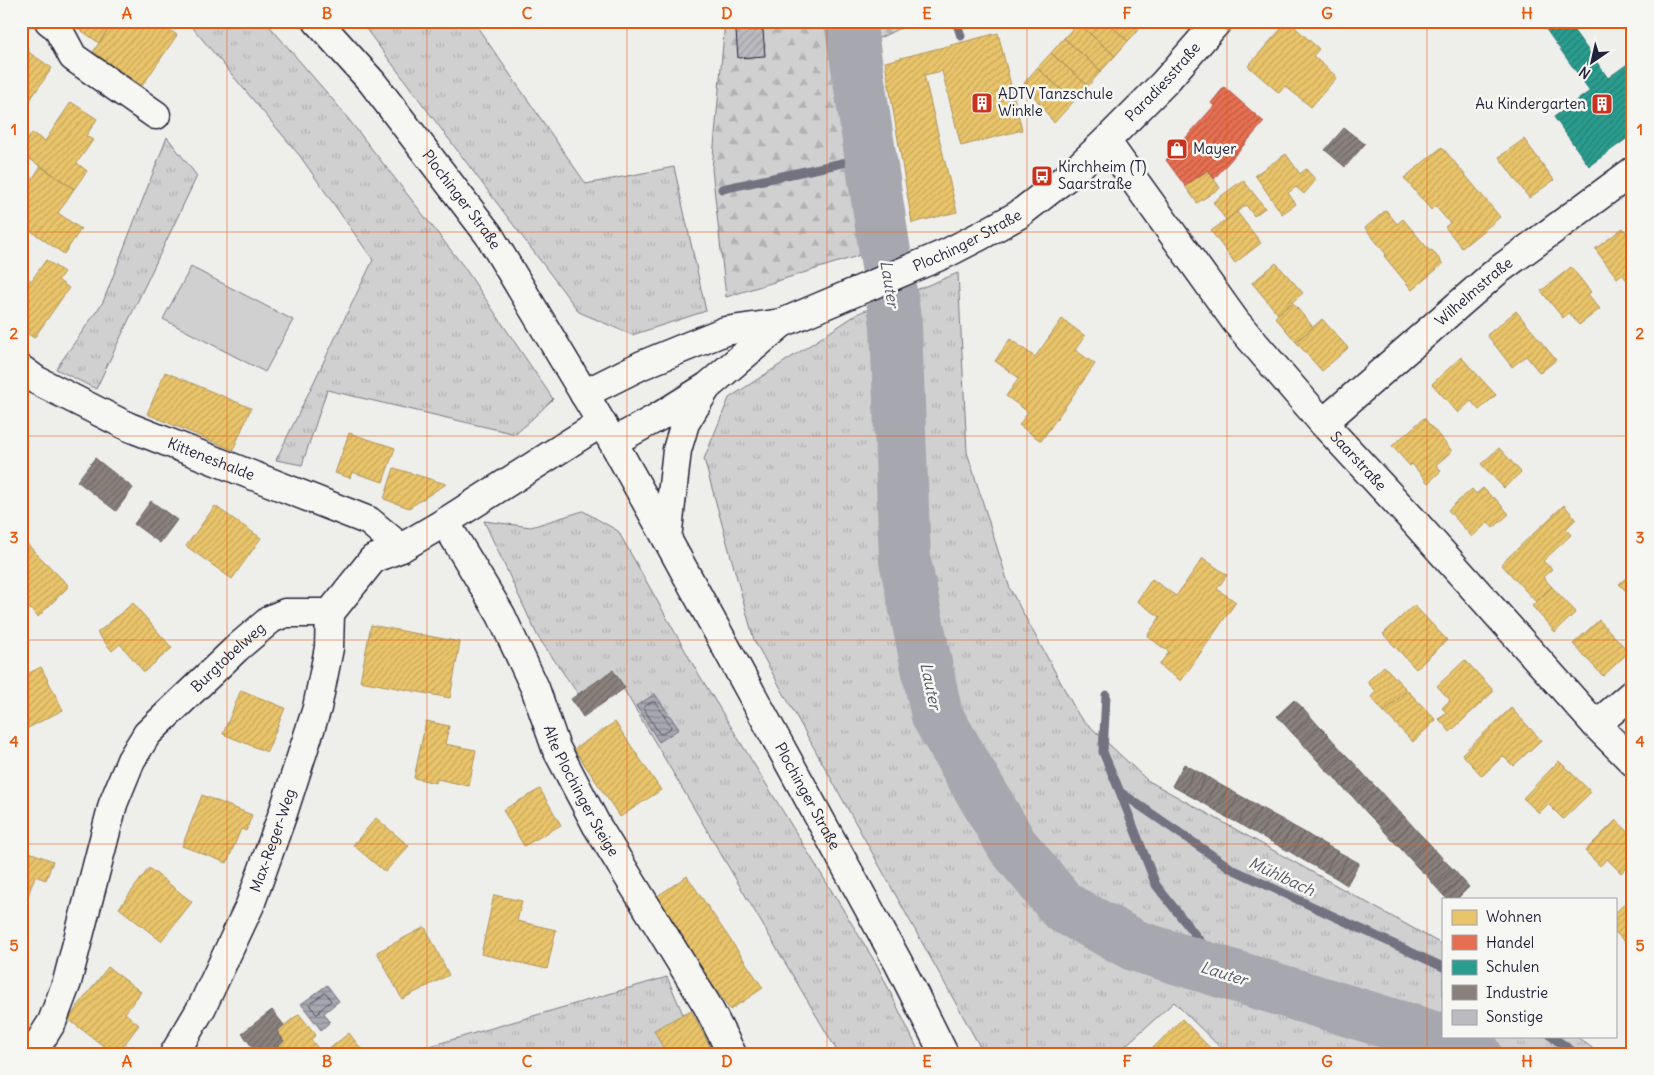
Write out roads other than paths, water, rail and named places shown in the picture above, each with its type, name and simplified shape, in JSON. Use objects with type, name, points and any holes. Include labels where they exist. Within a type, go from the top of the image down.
[{"type":"street","points":[[49,21],[57,27],[74,57],[156,115]]},
{"type":"street","name":"Plochinger Straße","points":[[317,21],[372,82],[489,235],[607,433],[667,539],[899,964],[944,1054]]},
{"type":"street","name":"Paradiesstraße","points":[[1106,141],[1164,83],[1218,21]]},
{"type":"street","name":"Plochinger Straße","points":[[584,394],[642,365],[725,331],[782,323],[947,253],[1018,214],[1072,173],[1106,141]]},
{"type":"street","name":"Saarstraße","points":[[1106,141],[1236,322],[1374,480],[1412,518],[1596,725],[1633,762]]},
{"type":"street","name":"Wilhelmstraße","points":[[1323,423],[1496,272],[1633,171]]},
{"type":"street","name":"Plochinger Straße","points":[[607,433],[660,416],[708,386],[782,323]]},
{"type":"street","name":"Kitteneshalde","points":[[21,370],[36,380],[129,427],[369,521],[401,548]]},
{"type":"street","name":"Plochinger Straße","points":[[667,539],[677,450],[686,423],[708,386]]},
{"type":"street","points":[[330,613],[373,559],[401,548],[607,433]]},
{"type":"street","name":"Alte Plochinger Steige","points":[[445,522],[501,615],[536,688],[556,748],[597,826],[707,1005],[732,1054]]},
{"type":"street","name":"Burgtobelweg","points":[[32,1054],[52,1022],[67,982],[113,804],[131,760],[147,734],[237,648],[271,619],[285,613],[330,613]]},
{"type":"street","name":"Max-Reger-Weg","points":[[174,1054],[202,1007],[250,905],[283,814],[317,708],[329,648],[330,613]]},
{"type":"street","points":[[1596,725],[1633,692]]},
{"type":"water","points":[[655,694],[679,729],[659,742],[636,706]]},
{"type":"water","points":[[327,985],[339,1001],[324,1013],[330,1022],[321,1030],[301,1004]]},
{"type":"waterway","name":"Lauter","points":[[850,21],[896,325],[905,561],[937,716],[1012,845],[1063,907],[1136,946],[1470,1048],[1476,1054]]},
{"type":"waterway","name":"Mühlbach","points":[[956,21],[961,36]]},
{"type":"waterway","points":[[722,189],[870,157]]},
{"type":"waterway","name":"Mühlbach","points":[[1106,695],[1103,752],[1120,792],[1232,869],[1442,967]]},
{"type":"waterway","name":"Mühlbach","points":[[1120,792],[1156,885],[1225,973]]},
{"type":"waterway","name":"Mühlbach","points":[[1554,1038],[1576,1054]]},
{"type":"place","name":"ADTV Tanzschule Winkle","points":[[982,103]]},
{"type":"place","name":"Au Kindergarten","points":[[1602,104]]},
{"type":"place","name":"Mayer","points":[[1177,149]]},
{"type":"place","name":"Kirchheim (T) Saarstraße","points":[[1042,176]]}]
